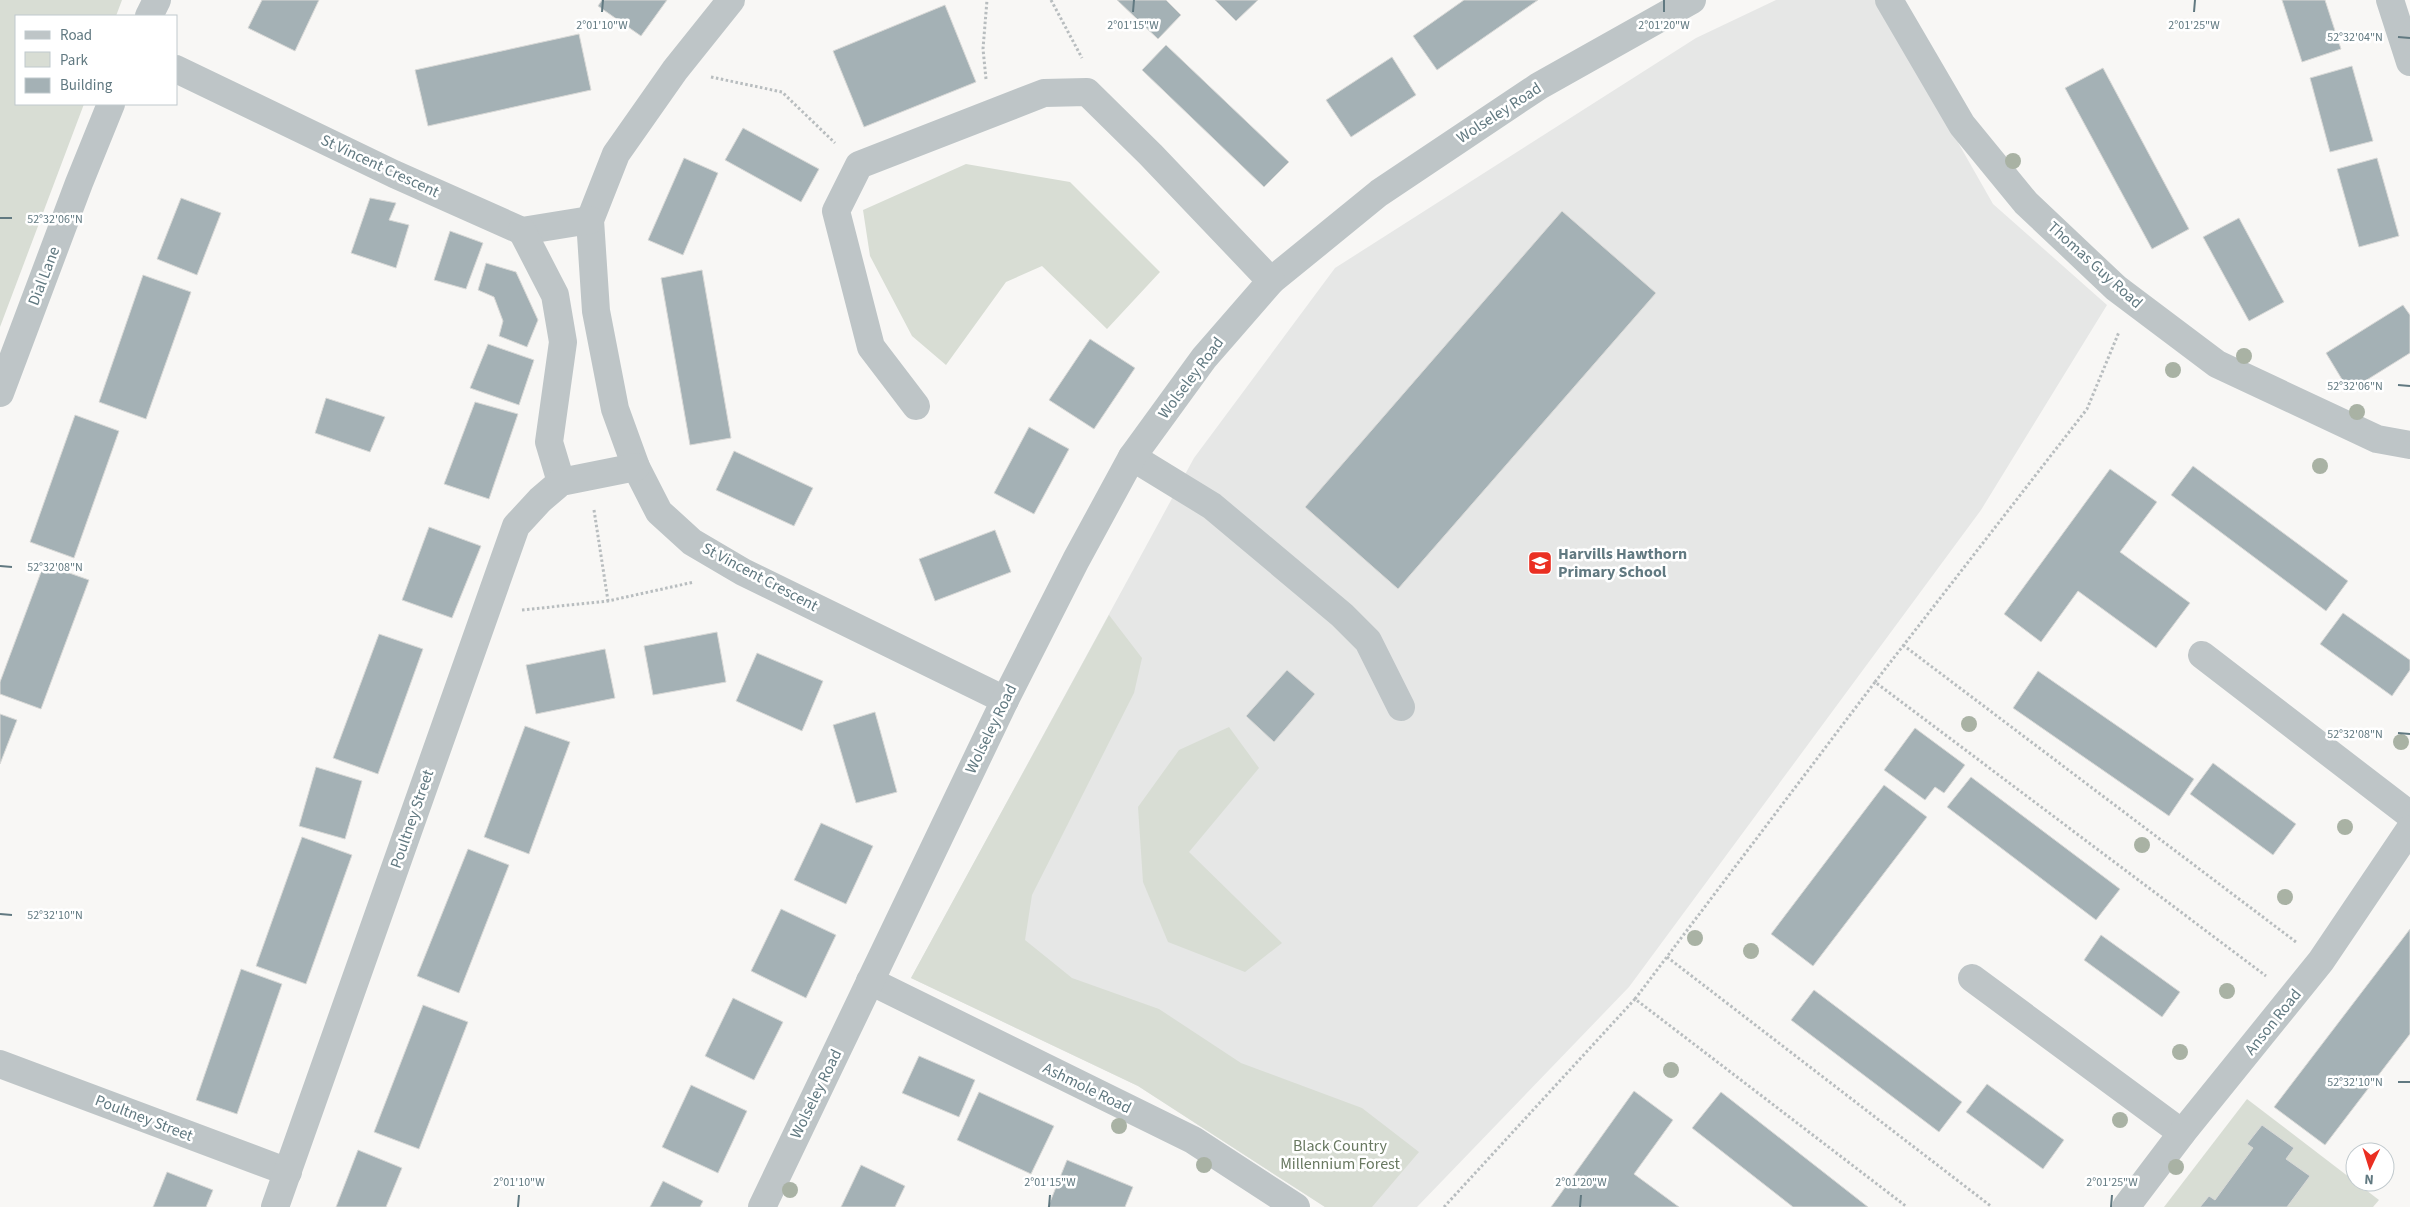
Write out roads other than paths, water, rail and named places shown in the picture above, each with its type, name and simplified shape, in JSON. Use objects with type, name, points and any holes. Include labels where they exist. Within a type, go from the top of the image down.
[{"type":"street","points":[[150,15],[157,0]]},
{"type":"street","name":"St Vincent Crescent","points":[[731,0],[675,70],[616,154],[590,220],[596,311],[615,409],[636,467],[659,512],[692,542],[743,572],[1005,700]]},
{"type":"street","name":"Thomas Guy Road","points":[[1889,0],[1962,125],[2026,203],[2116,288],[2217,364],[2377,439],[2410,445]]},
{"type":"street","points":[[2390,0],[2410,62]]},
{"type":"street","name":"Wolseley Road","points":[[762,1207],[1005,700],[1076,560],[1132,457],[1204,358],[1270,281],[1379,193],[1539,86],[1681,3]]},
{"type":"street","name":"St Vincent Crescent","points":[[178,70],[394,174],[522,231]]},
{"type":"street","points":[[916,406],[871,347],[836,212],[859,166],[1044,93],[1087,92],[1151,154],[1270,281]]},
{"type":"street","name":"Dial Lane","points":[[0,393],[78,183],[111,105]]},
{"type":"street","points":[[561,482],[549,442],[563,342],[554,295],[522,231],[590,220]]},
{"type":"street","points":[[1132,457],[1212,506],[1342,615],[1368,641],[1401,707]]},
{"type":"street","name":"Poultney Street","points":[[275,1207],[516,526],[540,500],[561,482],[636,467]]},
{"type":"street","points":[[2202,655],[2410,815]]},
{"type":"street","name":"Anson Road","points":[[2126,1207],[2321,961],[2410,829]]},
{"type":"street","points":[[1972,978],[2182,1134]]},
{"type":"street","name":"Ashmole Road","points":[[870,981],[1193,1140],[1296,1207]]},
{"type":"street","name":"Poultney Street","points":[[0,1064],[288,1172]]},
{"type":"place","name":"Harvills Hawthorn Primary School","points":[[1540,563]]},
{"type":"park label","name":"Black Country Millennium Forest","points":[[1340,1155]]}]
